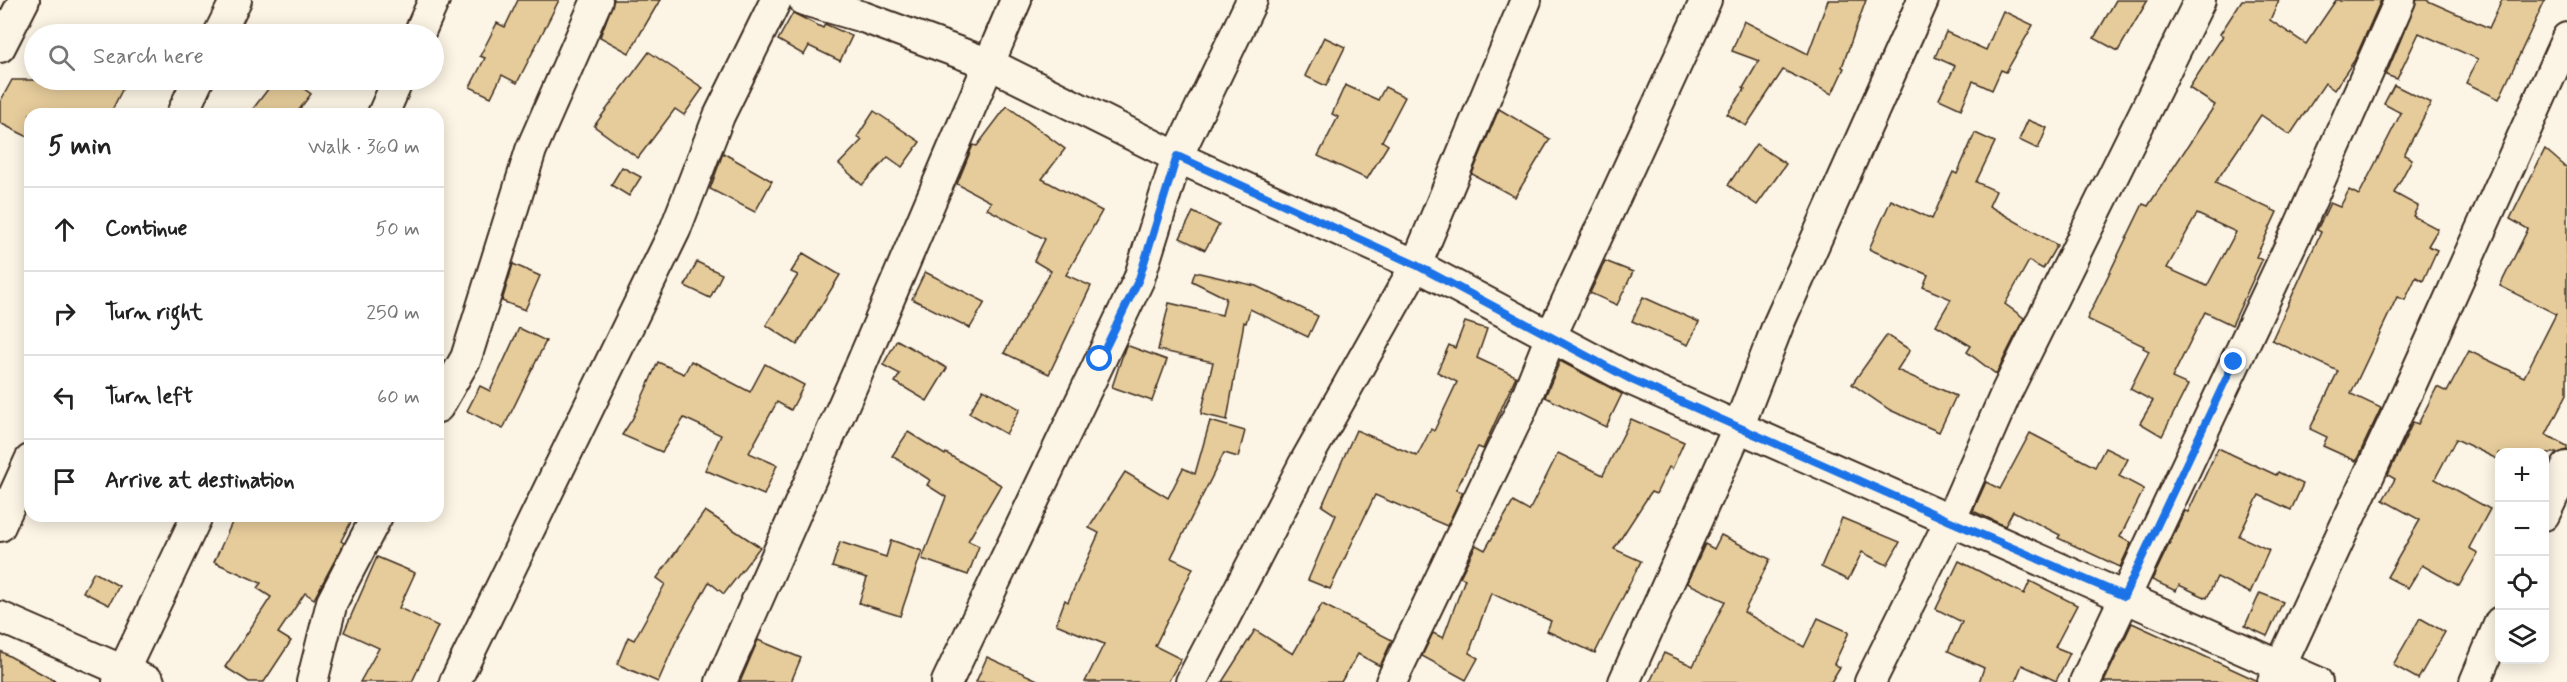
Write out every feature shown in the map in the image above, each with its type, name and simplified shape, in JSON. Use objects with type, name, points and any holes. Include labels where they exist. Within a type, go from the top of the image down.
[{"type":"street","points":[[0,47],[24,0]]},
{"type":"street","points":[[224,24],[236,0]]},
{"type":"street","points":[[423,24],[434,0]]},
{"type":"street","points":[[444,396],[466,358],[531,150],[597,0]]},
{"type":"street","points":[[455,682],[675,230],[718,116],[776,0]]},
{"type":"street","points":[[804,0],[863,17],[990,64],[1177,156],[1416,265],[1632,380],[2124,596],[2276,674],[2318,682]]},
{"type":"street","points":[[721,682],[1017,0]]},
{"type":"street","points":[[947,682],[1139,279],[1177,156],[1252,0]]},
{"type":"street","points":[[1191,682],[1304,464],[1416,265],[1526,0]]},
{"type":"street","points":[[1391,682],[1522,408],[1551,336],[1706,0]]},
{"type":"street","points":[[1624,682],[1738,428],[1778,325],[1923,0]]},
{"type":"street","points":[[1870,682],[1950,521],[2007,391],[2200,0]]},
{"type":"street","points":[[2085,682],[2300,225],[2400,0]]},
{"type":"street","points":[[2276,674],[2413,380],[2567,38]]},
{"type":"street","points":[[185,108],[193,90]]},
{"type":"street","points":[[386,108],[394,90]]},
{"type":"street","points":[[2549,505],[2567,467]]},
{"type":"street","points":[[0,526],[24,473]]},
{"type":"street","points":[[0,617],[130,678],[195,522]]},
{"type":"street","points":[[312,682],[332,602],[374,522]]},
{"type":"street","points":[[2475,682],[2495,632]]},
{"type":"building","points":[[518,0],[559,0],[517,83],[502,75],[491,97],[470,87],[485,58],[480,56],[497,23],[505,27]]},
{"type":"building","points":[[614,0],[660,0],[629,53],[600,37]]},
{"type":"building","points":[[1828,0],[1866,0],[1842,67],[1844,68],[1832,94],[1783,70],[1746,126],[1727,114],[1745,89],[1743,88],[1759,61],[1732,51],[1744,21],[1808,54]]},
{"type":"building","points":[[2116,0],[2148,0],[2118,51],[2094,38]]},
{"type":"building","points":[[2242,0],[2279,0],[2270,20],[2306,44],[2336,0],[2381,0],[2354,61],[2334,90],[2325,83],[2290,135],[2261,115],[2215,183],[2277,212],[2256,257],[2262,260],[2232,325],[2205,312],[2172,378],[2188,385],[2162,436],[2140,423],[2153,401],[2130,389],[2149,351],[2143,348],[2144,346],[2087,319],[2143,204],[2148,206],[2215,105],[2189,88],[2223,36],[2220,34]],"holes":[[[2197,214],[2236,232],[2207,286],[2167,268]]]},
{"type":"building","points":[[2417,0],[2426,0],[2489,28],[2502,0],[2545,0],[2499,99],[2466,83],[2478,59],[2419,33],[2397,79],[2386,75]]},
{"type":"building","points":[[2003,11],[2033,25],[2006,72],[2001,70],[1992,90],[1973,81],[1961,109],[1939,99],[1955,66],[1935,57],[1946,32],[1986,50]]},
{"type":"building","points":[[793,13],[823,28],[825,24],[852,36],[840,61],[809,46],[804,55],[778,40]]},
{"type":"building","points":[[1324,37],[1345,47],[1326,86],[1305,76]]},
{"type":"building","points":[[649,52],[703,88],[684,115],[675,109],[638,158],[594,126]]},
{"type":"building","points":[[12,80],[24,80],[24,90],[122,90],[113,108],[24,108],[24,135],[0,123],[0,102]]},
{"type":"building","points":[[1345,85],[1378,100],[1385,87],[1405,97],[1382,141],[1388,145],[1367,179],[1318,156],[1338,117],[1332,114]]},
{"type":"building","points":[[2394,85],[2431,103],[2404,155],[2412,159],[2394,193],[2418,206],[2413,216],[2438,229],[2428,246],[2437,250],[2423,281],[2416,277],[2405,300],[2397,297],[2351,394],[2381,408],[2356,461],[2323,446],[2327,437],[2310,429],[2338,371],[2272,340],[2321,232],[2317,230],[2330,203],[2340,207],[2349,190],[2359,195],[2401,113],[2384,104]]},
{"type":"building","points":[[267,90],[306,90],[311,94],[300,108],[254,108]]},
{"type":"building","points":[[1007,106],[1065,149],[1042,179],[1102,211],[1066,275],[1091,286],[1049,374],[1004,353],[1051,271],[1034,261],[1045,239],[987,209],[991,202],[957,184],[973,145],[977,146]]},
{"type":"building","points":[[1499,109],[1550,139],[1515,197],[1472,174]]},
{"type":"building","points":[[874,111],[920,142],[902,167],[888,157],[862,185],[839,164],[862,140],[857,137]]},
{"type":"building","points":[[2028,120],[2047,128],[2038,149],[2019,140]]},
{"type":"building","points":[[1975,133],[1995,142],[1976,182],[1996,191],[1989,206],[2057,245],[2043,269],[2029,261],[2005,304],[2024,318],[1996,374],[1967,352],[1971,346],[1936,325],[1951,299],[1923,287],[1928,275],[1869,249],[1891,200],[1932,219],[1953,172],[1957,174]]},
{"type":"building","points":[[1756,144],[1786,164],[1757,205],[1728,185]]},
{"type":"building","points":[[2545,149],[2567,168],[2567,394],[2546,435],[2567,446],[2567,450],[2549,453],[2549,448],[2495,448],[2495,458],[2456,439],[2435,479],[2490,509],[2469,548],[2478,553],[2459,586],[2422,565],[2408,588],[2387,577],[2420,520],[2383,500],[2395,479],[2388,475],[2413,422],[2418,424],[2437,387],[2447,392],[2469,351],[2524,377],[2556,314],[2500,286],[2528,229],[2510,219]]},
{"type":"building","points":[[723,153],[772,181],[755,212],[710,189]]},
{"type":"building","points":[[622,167],[641,177],[629,196],[611,185]]},
{"type":"building","points":[[1193,212],[1219,225],[1205,250],[1180,238]]},
{"type":"building","points":[[803,253],[840,275],[797,345],[766,325],[798,275],[791,272]]},
{"type":"building","points":[[1605,261],[1633,272],[1617,305],[1590,293]]},
{"type":"building","points":[[697,262],[722,274],[710,298],[685,286]]},
{"type":"building","points":[[513,264],[540,276],[525,310],[502,301]]},
{"type":"building","points":[[925,272],[985,302],[970,328],[912,299]]},
{"type":"building","points":[[1195,272],[1256,286],[1318,316],[1308,337],[1250,309],[1246,323],[1244,322],[1227,420],[1201,414],[1213,362],[1158,350],[1169,303],[1222,315],[1226,298],[1192,281]]},
{"type":"building","points":[[1643,297],[1699,322],[1688,345],[1632,321]]},
{"type":"building","points":[[1465,322],[1487,329],[1477,358],[1516,376],[1483,449],[1478,447],[1456,490],[1463,492],[1447,526],[1375,495],[1330,589],[1308,580],[1336,515],[1322,506],[1356,430],[1417,456],[1431,429],[1434,431],[1457,382],[1437,372],[1449,345],[1455,348]]},
{"type":"building","points":[[519,328],[546,341],[503,429],[467,411],[480,386],[490,391]]},
{"type":"building","points":[[1887,335],[1910,350],[1897,370],[1956,396],[1939,432],[1890,410],[1852,384]]},
{"type":"building","points":[[897,340],[947,368],[927,401],[895,382],[900,374],[883,365]]},
{"type":"building","points":[[1126,345],[1167,360],[1152,401],[1112,387]]},
{"type":"building","points":[[691,361],[750,392],[765,364],[804,385],[791,410],[777,402],[749,453],[777,465],[764,495],[705,470],[721,435],[684,418],[662,452],[622,435],[633,418],[658,362],[684,374]]},
{"type":"building","points":[[1560,361],[1622,394],[1606,427],[1545,397]]},
{"type":"building","points":[[983,389],[1020,409],[1006,434],[969,413]]},
{"type":"building","points":[[1631,419],[1684,442],[1672,469],[1669,467],[1656,494],[1651,492],[1614,549],[1641,561],[1595,653],[1547,631],[1551,621],[1491,593],[1469,653],[1478,658],[1466,680],[1422,656],[1433,633],[1443,638],[1465,579],[1460,577],[1476,545],[1485,550],[1513,502],[1529,511],[1558,453],[1603,475]]},
{"type":"building","points":[[1210,421],[1245,431],[1238,457],[1224,453],[1171,558],[1193,568],[1155,646],[1181,659],[1168,682],[1085,682],[1104,644],[1056,624],[1065,600],[1068,602],[1099,533],[1089,528],[1125,472],[1168,498],[1183,468],[1195,474]]},
{"type":"building","points":[[908,432],[1001,485],[968,541],[979,546],[968,575],[922,559],[946,497],[927,485],[930,480],[892,456]]},
{"type":"building","points":[[2030,433],[2095,467],[2105,448],[2128,459],[2119,476],[2144,489],[2120,537],[2131,543],[2120,567],[2058,538],[2060,535],[2013,511],[2005,526],[1973,511],[1986,482],[2000,489]]},
{"type":"building","points":[[2218,448],[2276,475],[2278,472],[2303,484],[2291,510],[2259,495],[2239,536],[2269,550],[2250,593],[2217,577],[2207,598],[2179,585],[2176,591],[2152,580]]},
{"type":"building","points":[[705,511],[760,547],[724,594],[709,582],[675,643],[658,682],[617,664],[628,637],[634,640],[665,584],[657,578]]},
{"type":"building","points":[[1842,518],[1900,542],[1887,565],[1862,552],[1848,580],[1821,567]]},
{"type":"building","points":[[232,522],[351,522],[341,541],[344,543],[314,599],[305,593],[278,633],[291,641],[264,682],[249,682],[225,667],[271,597],[257,588],[261,583],[214,562]]},
{"type":"building","points":[[1721,535],[1770,559],[1744,612],[1804,647],[1818,618],[1849,632],[1834,664],[1840,667],[1831,682],[1650,682],[1664,653],[1693,666],[1725,601],[1687,583],[1705,544],[1714,549]]},
{"type":"building","points":[[891,540],[922,551],[900,616],[859,603],[867,578],[832,567],[840,542],[886,557]]},
{"type":"building","points":[[377,557],[415,573],[399,608],[438,626],[412,682],[360,682],[379,648],[344,632]]},
{"type":"building","points":[[1959,561],[2024,594],[2030,581],[2077,605],[2055,647],[2070,653],[2056,681],[2022,665],[2015,682],[1979,682],[1984,668],[1948,651],[1962,622],[1936,609]]},
{"type":"building","points":[[94,572],[119,586],[109,605],[83,592]]},
{"type":"building","points":[[2260,593],[2283,602],[2267,636],[2245,626]]},
{"type":"building","points":[[1322,604],[1392,640],[1380,666],[1358,654],[1341,682],[1222,682],[1255,630],[1293,654]]},
{"type":"building","points":[[2420,618],[2445,632],[2418,679],[2393,665]]},
{"type":"building","points":[[2132,623],[2256,680],[2256,682],[2104,682]]},
{"type":"building","points":[[758,640],[801,658],[791,682],[740,682]]},
{"type":"building","points":[[0,651],[57,682],[0,682]]},
{"type":"building","points":[[987,657],[1042,682],[976,682]]},
{"type":"route","points":[[1100,359],[1139,279],[1177,156],[1416,265],[1632,380],[2124,596],[2234,362]]}]
